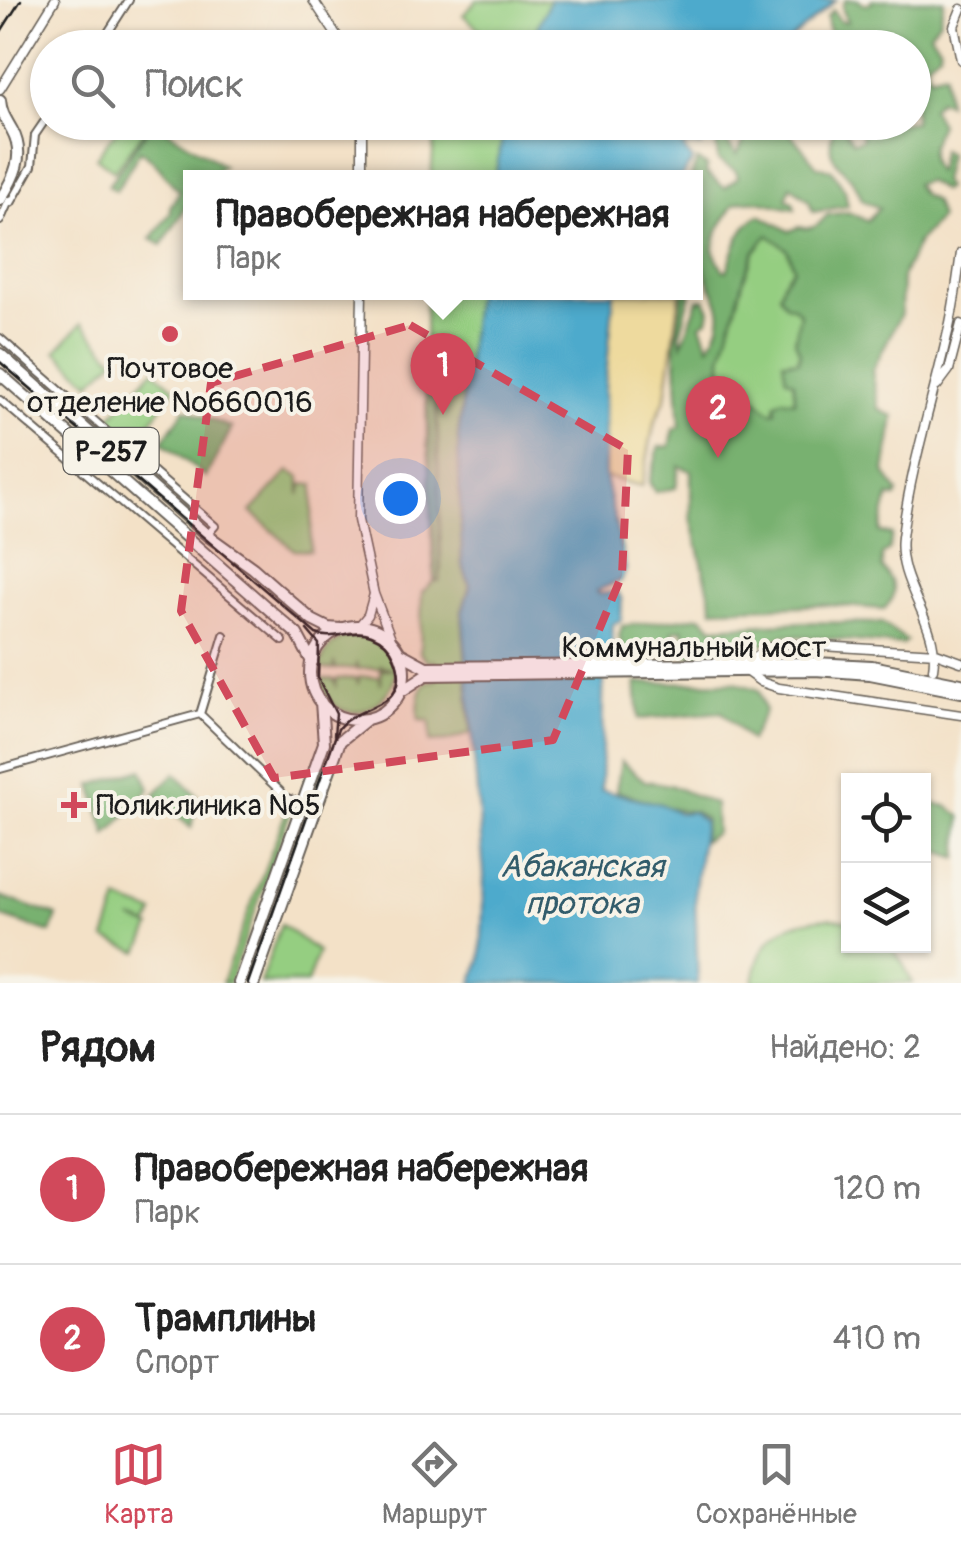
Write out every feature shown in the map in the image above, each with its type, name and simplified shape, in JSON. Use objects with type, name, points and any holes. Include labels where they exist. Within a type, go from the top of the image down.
[{"type":"highway","points":[[0,94],[1,112],[15,137],[19,156],[5,199]]},
{"type":"highway","name":"Р-257","points":[[0,354],[207,535],[253,568],[312,620],[340,629]]},
{"type":"highway","name":"Р-257","points":[[0,374],[297,634],[312,662],[312,686],[321,702]]},
{"type":"highway","points":[[254,983],[340,741],[368,718],[388,709],[400,692],[426,671],[375,629],[359,626],[340,629],[322,642],[312,662]]},
{"type":"highway","points":[[400,653],[404,677],[400,692]]},
{"type":"highway","name":"Коммунальный мост","points":[[744,666],[870,674],[961,692]]},
{"type":"highway","name":"Коммунальный мост","points":[[426,671],[872,666],[961,684]]},
{"type":"highway","points":[[321,702],[342,717],[368,718]]},
{"type":"highway","points":[[239,983],[324,743],[321,702]]},
{"type":"main road","points":[[37,30],[55,0]]},
{"type":"main road","points":[[314,0],[333,30]]},
{"type":"main road","points":[[961,13],[954,26],[961,60]]},
{"type":"main road","points":[[0,94],[30,43]]},
{"type":"main road","points":[[362,140],[362,170]]},
{"type":"main road","points":[[933,669],[936,653],[905,570],[901,540],[947,338],[961,253]]},
{"type":"main road","points":[[362,300],[358,520],[374,594],[392,641]]},
{"type":"main road","points":[[932,394],[949,370],[961,324]]},
{"type":"main road","points":[[947,338],[958,340]]},
{"type":"main road","points":[[359,626],[368,615],[374,594]]},
{"type":"main road","points":[[961,662],[936,653],[779,644],[744,666],[761,682],[779,688],[926,705],[961,716]]},
{"type":"street","points":[[110,30],[129,0]]},
{"type":"street","points":[[0,221],[5,199],[32,166],[35,140]]},
{"type":"street","points":[[0,338],[215,526],[207,535]]},
{"type":"street","points":[[0,400],[283,642]]},
{"type":"street","points":[[200,714],[224,636]]},
{"type":"street","points":[[0,769],[200,714]]},
{"type":"street","points":[[200,714],[282,794],[303,804]]},
{"type":"highlighted area","points":[[410,325],[628,450],[622,575],[553,740],[274,778],[181,611],[211,383]]},
{"type":"green space","points":[[477,0],[550,0],[536,30],[480,30],[463,15]]},
{"type":"green space","points":[[845,0],[863,4],[871,0],[944,0],[940,20],[931,32],[829,30],[827,17],[833,10],[840,21],[847,22],[842,7]]},
{"type":"green space","points":[[931,34],[940,46],[940,52],[931,59]]},
{"type":"green space","points":[[945,72],[947,103],[939,100],[931,108],[931,76]]},
{"type":"green space","points":[[931,108],[940,124],[930,154],[937,172],[941,150],[948,154],[942,181],[946,188],[942,191],[927,181],[915,184],[922,195],[933,200],[940,218],[918,242],[902,277],[901,314],[872,371],[879,409],[894,417],[885,472],[898,493],[896,498],[889,496],[880,532],[892,535],[889,550],[882,555],[882,568],[892,583],[893,594],[884,609],[828,605],[713,609],[691,517],[691,471],[679,466],[676,488],[655,492],[649,482],[659,447],[670,446],[674,429],[680,427],[675,345],[682,300],[689,300],[680,334],[682,344],[698,300],[705,299],[710,310],[708,320],[701,324],[709,346],[720,318],[720,307],[703,266],[703,170],[693,170],[697,160],[725,188],[738,177],[736,171],[718,160],[716,140],[728,140],[737,155],[744,140],[796,140],[817,166],[832,170],[845,190],[848,206],[813,212],[809,201],[791,186],[786,199],[793,202],[795,209],[757,201],[734,204],[718,230],[713,250],[727,271],[742,232],[760,215],[789,231],[811,228],[827,215],[848,212],[867,221],[879,208],[862,200],[831,150],[831,140],[931,140]],"holes":[[[768,235],[787,249],[794,268],[779,294],[786,305],[800,313],[795,341],[800,353],[798,361],[783,361],[786,378],[794,382],[795,401],[783,399],[771,412],[722,370],[722,357],[744,278],[754,252]]]},
{"type":"green space","points":[[109,140],[138,140],[114,171],[96,157]]},
{"type":"green space","points":[[140,140],[182,140],[223,166],[218,170],[183,170],[183,212],[162,245],[151,239],[171,212],[180,191],[140,151],[116,191],[108,186]]},
{"type":"green space","points":[[502,140],[496,170],[432,170],[434,141]]},
{"type":"green space","points":[[768,234],[787,249],[794,268],[787,275],[792,306],[800,313],[795,341],[800,353],[797,362],[791,360],[795,401],[771,412],[722,370],[722,357],[744,278],[754,252]]},
{"type":"green space","points":[[425,300],[474,300],[458,437],[462,564],[470,586],[462,612],[471,733],[430,742],[430,721],[419,720],[418,710],[426,681],[436,680],[435,661],[427,661],[420,653],[422,592],[434,581],[431,449],[427,447]]},
{"type":"green space","points":[[82,323],[115,360],[90,383],[56,351]]},
{"type":"green space","points":[[153,370],[175,388],[135,444],[108,420]]},
{"type":"green space","points":[[437,393],[441,570],[439,581],[434,581],[426,394]]},
{"type":"green space","points":[[185,409],[232,428],[206,477],[162,442]]},
{"type":"green space","points":[[289,471],[300,477],[300,495],[302,484],[314,485],[310,551],[294,550],[251,512]]},
{"type":"green space","points":[[701,616],[713,627],[882,623],[907,641],[902,645],[785,635],[737,655],[685,655],[683,629],[673,631],[674,649],[623,652],[619,636],[622,626]]},
{"type":"green space","points":[[361,634],[386,645],[396,661],[394,680],[384,697],[368,709],[350,712],[332,703],[319,679],[333,679],[336,685],[337,679],[356,678],[358,684],[359,677],[380,677],[381,685],[381,670],[393,668],[381,664],[380,668],[358,669],[357,662],[357,668],[336,669],[334,662],[334,669],[319,669],[333,644]]},
{"type":"green space","points":[[735,682],[759,690],[765,711],[750,741],[722,712],[639,719],[636,683]]},
{"type":"green space","points":[[621,761],[645,781],[670,785],[715,804],[716,833],[702,842],[705,819],[694,811],[616,791]]},
{"type":"green space","points":[[142,769],[150,789],[107,835],[92,785]]},
{"type":"green space","points":[[175,773],[198,796],[191,828],[154,795]]},
{"type":"green space","points":[[931,803],[947,806],[961,816],[958,858],[931,848]]},
{"type":"green space","points":[[289,804],[293,805],[229,983],[222,983]]},
{"type":"green space","points":[[0,896],[57,916],[51,933],[0,916]]},
{"type":"green space","points":[[118,900],[154,913],[149,925],[131,919],[151,927],[139,952],[105,939]]},
{"type":"green space","points":[[813,920],[841,920],[841,953],[895,953],[912,983],[753,983],[761,953],[776,934]]},
{"type":"green space","points":[[281,924],[318,952],[307,983],[260,983]]},
{"type":"sand","points":[[613,300],[679,300],[666,397],[654,424],[642,486],[605,477],[605,388]]},
{"type":"water","points":[[550,0],[836,0],[802,30],[536,30]]},
{"type":"water","points":[[502,140],[705,140],[701,146],[682,146],[693,160],[686,170],[496,170]]},
{"type":"water","name":"Абаканская протока","points":[[474,300],[613,300],[605,388],[605,477],[626,569],[620,581],[596,591],[617,592],[622,599],[621,620],[613,624],[612,642],[604,655],[601,790],[661,804],[679,813],[693,812],[704,822],[695,889],[698,983],[472,983],[481,959],[484,875],[462,612],[470,586],[462,564],[458,437]]},
{"type":"tram line","points":[[0,362],[316,634],[371,635],[385,644],[394,657],[399,674],[391,696],[338,729],[248,983]]},
{"type":"tram line","points":[[307,630],[319,644],[318,678],[336,714],[334,735]]},
{"type":"railway","points":[[0,33],[21,0]]},
{"type":"place","name":"Почтовое отделение №660016","points":[[170,334]]},
{"type":"place","name":"Правобережная набережная","points":[[443,415]]},
{"type":"place","name":"Трамплины","points":[[718,458]]},
{"type":"place","name":"Поликлиника №5","points":[[74,805]]}]
